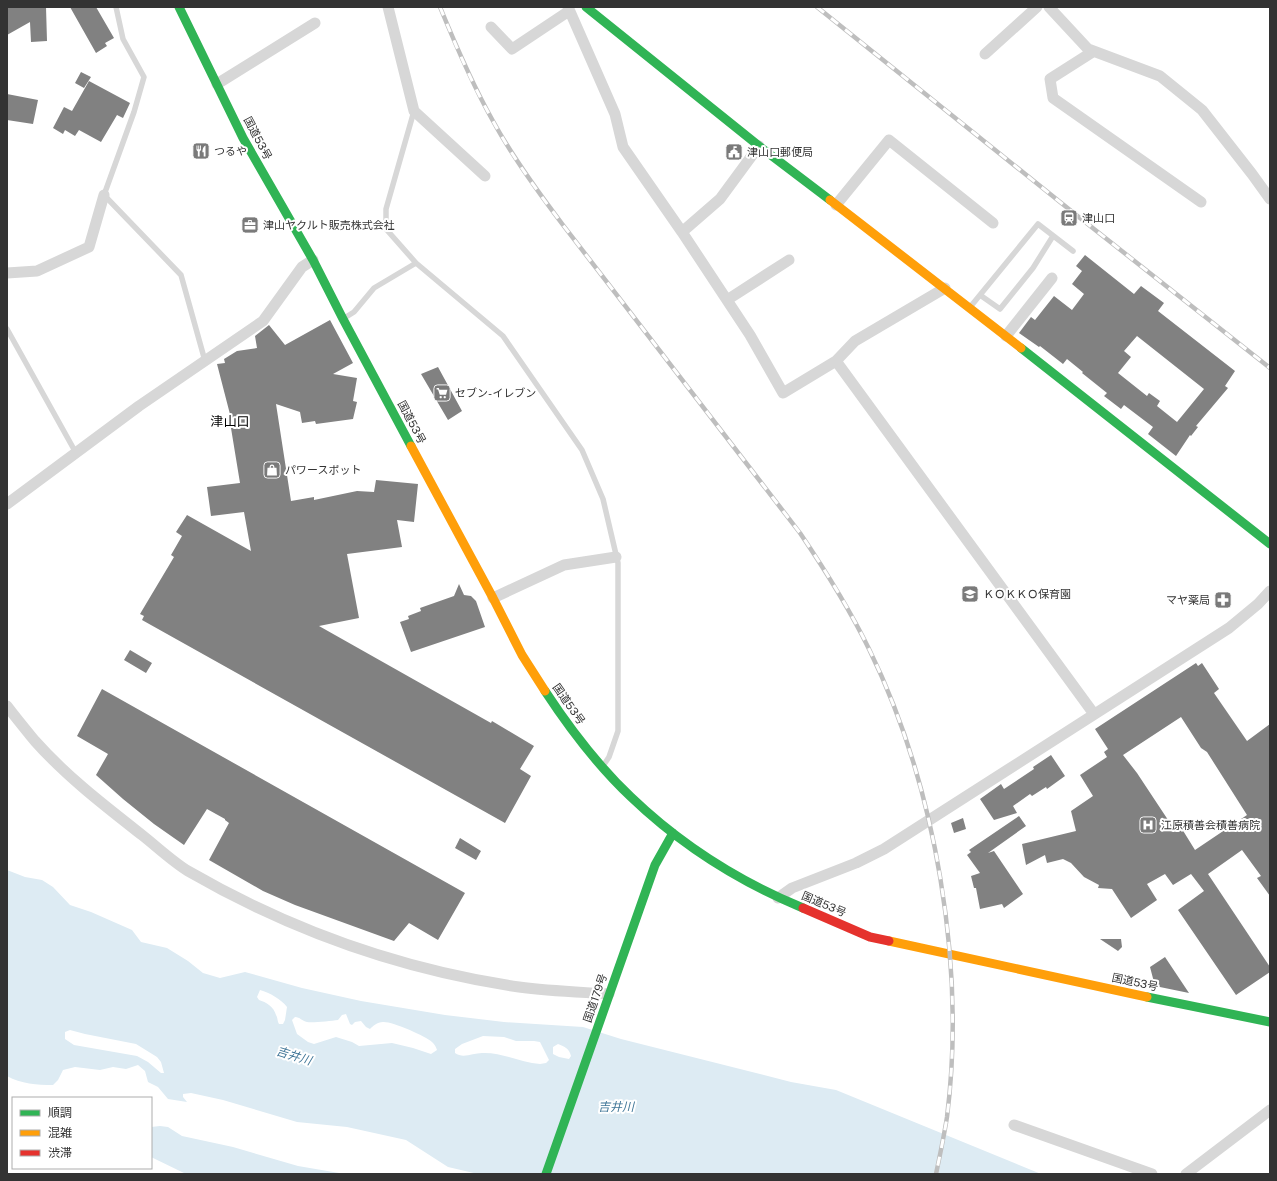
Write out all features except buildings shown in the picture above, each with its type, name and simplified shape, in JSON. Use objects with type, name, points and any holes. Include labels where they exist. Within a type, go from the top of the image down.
[{"type":"main road","name":"国道53号","points":[[180,7],[243,138],[313,260],[522,655],[562,717],[602,766],[631,798],[673,833],[717,864],[778,898],[870,936],[1270,1022]]},
{"type":"main road","points":[[588,8],[759,146],[945,288],[1270,544]]},
{"type":"main road","name":"国道179号","points":[[546,1174],[655,865],[673,833]]},
{"type":"street","points":[[388,7],[414,111],[485,176]]},
{"type":"street","points":[[985,54],[1038,7]]},
{"type":"street","points":[[1049,7],[1088,49],[1160,76],[1202,110],[1270,199]]},
{"type":"street","points":[[491,28],[512,49],[568,9],[615,114],[623,147],[682,232],[750,335],[783,393],[836,361],[855,341],[945,288]]},
{"type":"street","points":[[217,84],[315,23]]},
{"type":"street","points":[[1094,51],[1050,79],[1054,98],[1201,202]]},
{"type":"street","points":[[836,205],[889,140],[993,223]]},
{"type":"street","points":[[682,232],[720,200],[759,146]]},
{"type":"street","points":[[7,273],[38,272],[89,247],[104,195]]},
{"type":"street","points":[[7,504],[139,406],[263,321],[302,267],[313,260]]},
{"type":"street","points":[[727,300],[789,260]]},
{"type":"street","points":[[1006,336],[1052,278]]},
{"type":"street","points":[[836,361],[1094,714]]},
{"type":"street","points":[[493,598],[564,565],[616,557]]},
{"type":"street","points":[[778,898],[792,888],[856,863],[884,849],[1229,628],[1258,604],[1270,591]]},
{"type":"street","points":[[7,706],[41,747],[73,778],[114,813],[186,870],[262,910],[349,945],[400,961],[451,974],[520,987],[609,994]]},
{"type":"street","points":[[1186,1174],[1270,1110]]},
{"type":"street","points":[[1014,1125],[1152,1174]]},
{"type":"lane","points":[[116,7],[123,39],[144,77],[134,112],[104,195],[181,275],[205,361]]},
{"type":"lane","points":[[414,111],[386,209],[386,228],[416,263],[503,336],[582,450],[603,499],[618,564],[618,731],[609,757],[602,766]]},
{"type":"lane","points":[[970,308],[1038,224],[1073,251]]},
{"type":"lane","points":[[980,295],[1000,309],[1034,268],[1053,236]]},
{"type":"lane","points":[[343,319],[354,312],[374,288],[416,263]]},
{"type":"lane","points":[[7,329],[76,452]]},
{"type":"water","name":"吉井川","points":[[7,870],[25,877],[42,880],[53,887],[70,905],[91,912],[132,930],[141,942],[167,948],[188,961],[203,973],[220,978],[245,972],[302,988],[361,1001],[445,1015],[504,1022],[583,1027],[621,1039],[791,1082],[836,1090],[1041,1174],[478,1174],[448,1167],[406,1140],[347,1127],[297,1122],[223,1100],[191,1093],[183,1094],[183,1097],[187,1102],[168,1099],[158,1087],[148,1082],[145,1071],[138,1065],[126,1069],[113,1067],[100,1070],[75,1067],[63,1070],[58,1080],[53,1085],[29,1084],[7,1076]],"holes":[[[260,990],[268,993],[285,1004],[287,1007],[283,1024],[279,1024],[272,1007],[259,1000],[257,997]],[[346,1014],[350,1024],[352,1025],[355,1022],[361,1021],[370,1029],[375,1024],[381,1022],[387,1022],[400,1026],[428,1039],[434,1044],[437,1050],[431,1054],[392,1043],[359,1046],[336,1037],[314,1044],[308,1042],[297,1034],[292,1020],[295,1017],[307,1022],[338,1020],[342,1015]],[[70,1030],[136,1044],[157,1057],[161,1062],[164,1073],[161,1073],[148,1062],[137,1056],[74,1045],[65,1039],[65,1032]],[[483,1036],[504,1037],[516,1041],[540,1042],[549,1060],[546,1063],[540,1064],[489,1053],[461,1056],[455,1053],[455,1049],[462,1044]],[[558,1044],[568,1049],[571,1056],[569,1059],[553,1054],[553,1047]]]},
{"type":"water","points":[[152,1127],[168,1127],[182,1136],[233,1147],[298,1166],[345,1174],[186,1174],[152,1157]]},
{"type":"railway","points":[[440,7],[478,93],[517,161],[563,225],[800,533],[845,604],[869,649],[892,702],[912,759],[928,817],[940,878],[948,939],[952,999],[952,1059],[947,1117],[936,1174]]},
{"type":"railway","points":[[817,7],[1270,368]]},
{"type":"traffic: fast","points":[[179,7],[243,138],[313,260],[411,446]]},
{"type":"traffic: fast","points":[[586,7],[759,146],[830,200]]},
{"type":"traffic: fast","points":[[1021,348],[1270,544]]},
{"type":"traffic: fast","points":[[545,691],[574,733],[607,773],[631,797],[670,831],[690,846],[734,874],[803,908]]},
{"type":"traffic: fast","points":[[546,1174],[655,865],[673,833]]},
{"type":"traffic: fast","points":[[1147,997],[1270,1022]]},
{"type":"traffic: slow","points":[[830,200],[1021,348]]},
{"type":"traffic: slow","points":[[411,446],[522,655],[545,691]]},
{"type":"traffic: slow","points":[[889,941],[1147,997]]},
{"type":"traffic: jam","points":[[803,908],[870,937],[889,941]]},
{"type":"place","name":"つるや","points":[[201,151]]},
{"type":"place","name":"津山口郵便局","points":[[734,152]]},
{"type":"place","name":"津山口","points":[[1069,218]]},
{"type":"place","name":"津山ヤクルト販売株式会社","points":[[250,225]]},
{"type":"place","name":"セブン-イレブン","points":[[442,393]]},
{"type":"place","name":"パワースポット","points":[[272,470]]},
{"type":"place","name":"ＫＯＫＫＯ保育園","points":[[970,594]]},
{"type":"place","name":"マヤ薬局","points":[[1223,600]]},
{"type":"place","name":"江原積善会積善病院","points":[[1148,825]]},
{"type":"district","name":"津山口","points":[[230,421]]}]
